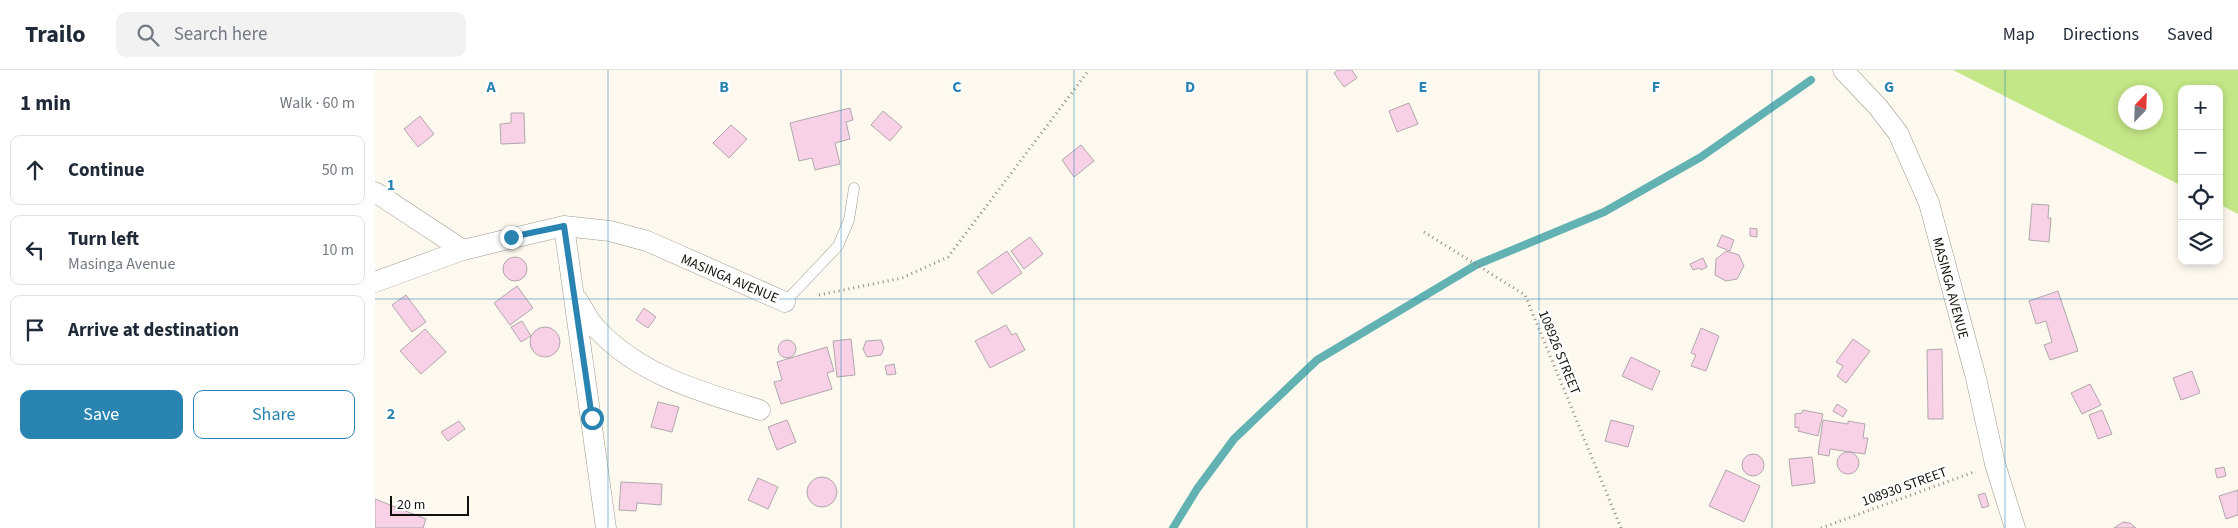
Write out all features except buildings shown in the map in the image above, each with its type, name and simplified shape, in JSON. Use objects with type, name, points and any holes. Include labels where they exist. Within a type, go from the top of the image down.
[{"type":"street","name":"MASINGA AVENUE","points":[[1843,70],[1878,107],[1897,133],[1929,203],[1976,378],[1995,464],[2015,528]]},
{"type":"street","points":[[375,192],[463,250]]},
{"type":"street","name":"MASINGA AVENUE","points":[[375,282],[463,250],[564,226],[610,231],[647,241],[785,302]]},
{"type":"street","points":[[564,226],[607,528]]},
{"type":"street","points":[[573,290],[595,328],[641,366],[699,392],[760,410]]},
{"type":"lane","points":[[785,302],[838,246],[849,220],[854,188]]},
{"type":"path","name":"MASINGA AVENUE","points":[[785,302],[902,278],[948,257],[1089,70]]},
{"type":"path","name":"108926 STREET","points":[[1424,232],[1525,295],[1621,528]]},
{"type":"path","name":"108930 STREET","points":[[1821,528],[1995,464]]},
{"type":"green space","points":[[1953,70],[2238,70],[2238,214],[2223,206],[2223,85],[2178,85],[2178,184]]},
{"type":"waterway","points":[[1173,528],[1197,489],[1234,439],[1317,360],[1476,265],[1604,212],[1701,157],[1811,80]]},
{"type":"route","points":[[511,237],[564,226],[592,418]]}]
